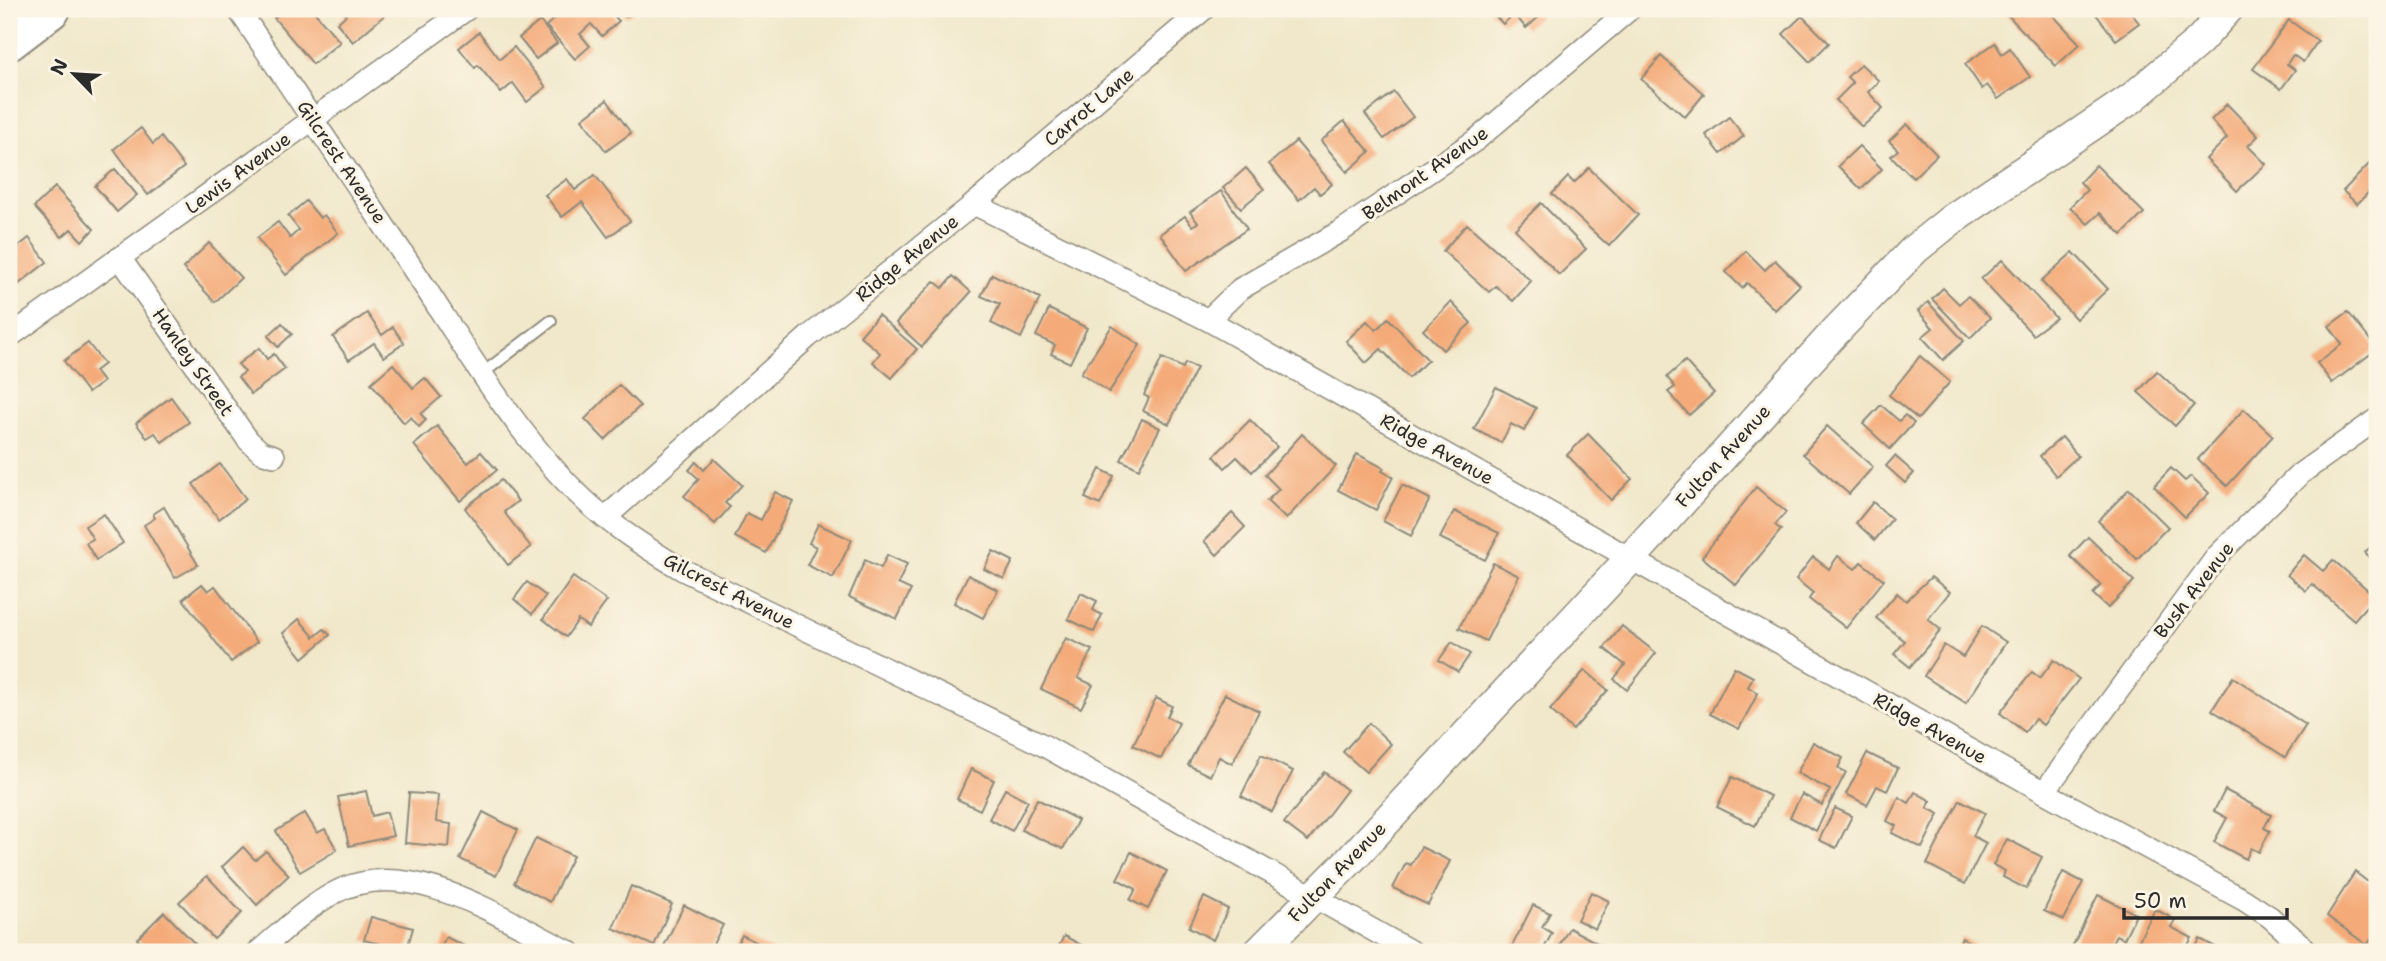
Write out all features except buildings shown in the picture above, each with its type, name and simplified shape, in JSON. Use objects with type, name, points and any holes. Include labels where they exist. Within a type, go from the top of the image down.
[{"type":"highway","points":[[9,41],[51,9]]},
{"type":"street","name":"Gilcrest Avenue","points":[[238,9],[483,373],[536,445],[575,491],[604,518],[638,543],[683,570],[1041,744],[1412,952]]},
{"type":"street","name":"Lewis Avenue","points":[[9,337],[467,9]]},
{"type":"street","name":"Carrot Lane","points":[[974,204],[1204,9]]},
{"type":"street","name":"Belmont Avenue","points":[[1208,320],[1240,289],[1340,231],[1476,140],[1630,9]]},
{"type":"street","name":"Fulton Avenue","points":[[1259,952],[1630,559],[1834,333],[1915,249],[1987,194],[2132,98],[2165,72],[2228,9]]},
{"type":"street","name":"Ridge Avenue","points":[[604,518],[808,338],[974,204],[1208,320],[2044,792],[2244,900],[2270,917],[2309,952]]},
{"type":"street","name":"Hanley Street","points":[[120,258],[248,440],[261,452],[274,456]]},
{"type":"street","name":"Bush Avenue","points":[[2044,792],[2217,556],[2300,474],[2377,419]]},
{"type":"street","points":[[258,952],[334,893],[370,880],[392,878],[440,889],[570,952]]},
{"type":"lane","points":[[483,373],[551,321]]}]
